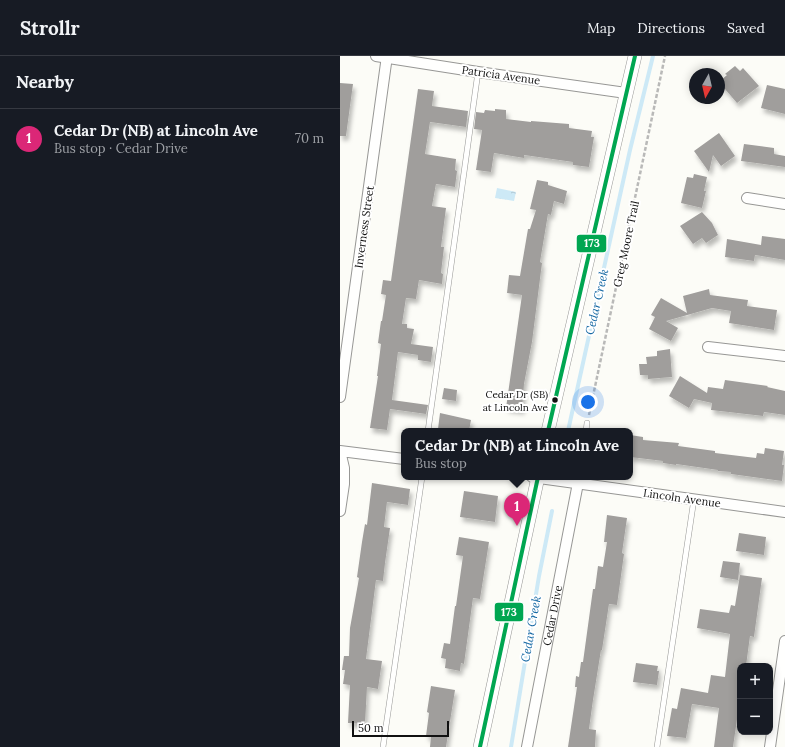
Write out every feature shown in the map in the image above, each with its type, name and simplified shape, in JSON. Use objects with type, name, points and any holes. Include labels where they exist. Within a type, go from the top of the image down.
[{"type":"street","name":"Patricia Avenue","points":[[376,56],[626,93]]},
{"type":"street","points":[[549,428],[635,56]]},
{"type":"street","name":"Inverness Street","points":[[340,397],[387,57]]},
{"type":"street","points":[[748,198],[785,204]]},
{"type":"street","points":[[708,347],[785,356]]},
{"type":"street","points":[[340,511],[344,484],[344,468],[340,451],[401,459]]},
{"type":"street","points":[[480,747],[535,480]]},
{"type":"street","name":"Lincoln Avenue","points":[[578,480],[785,512]]},
{"type":"street","name":"Cedar Drive","points":[[526,747],[578,480]]},
{"type":"street","points":[[770,747],[785,641]]},
{"type":"lane","points":[[428,428],[478,72]]},
{"type":"lane","points":[[586,428],[587,423]]},
{"type":"lane","points":[[383,747],[422,480]]},
{"type":"lane","points":[[657,747],[694,499]]},
{"type":"path","name":"Greg Moore Trail","points":[[587,423],[665,56]]},
{"type":"water","points":[[497,188],[516,192],[514,201],[495,198]]},
{"type":"building","points":[[735,66],[740,71],[743,68],[759,86],[737,103],[725,89],[725,77],[727,75],[725,74]]},
{"type":"building","points":[[340,83],[353,84],[346,136],[340,136]]},
{"type":"building","points":[[767,85],[785,89],[785,114],[761,108]]},
{"type":"building","points":[[418,89],[434,91],[432,106],[468,111],[466,127],[430,122],[425,154],[456,159],[455,170],[457,171],[455,187],[436,184],[432,206],[446,208],[441,247],[444,247],[441,273],[443,274],[442,284],[419,280],[416,299],[406,298],[402,324],[407,324],[407,328],[414,329],[411,344],[433,347],[431,362],[418,360],[418,355],[398,352],[392,400],[428,405],[426,414],[390,409],[387,430],[370,428],[378,376],[381,344],[378,343],[386,295],[381,294],[383,280],[391,281]]},
{"type":"building","points":[[495,109],[506,110],[506,119],[569,124],[569,128],[592,131],[591,137],[594,137],[589,167],[573,165],[573,162],[524,155],[524,158],[494,153],[491,172],[476,170],[482,130],[474,129],[476,112],[484,113],[485,110],[495,111]]},
{"type":"building","points":[[719,133],[735,156],[721,166],[713,155],[709,172],[694,151]]},
{"type":"building","points":[[744,144],[774,148],[774,154],[785,156],[785,167],[741,161]]},
{"type":"building","points":[[694,174],[707,177],[704,191],[706,191],[702,208],[681,203],[687,177],[693,178]]},
{"type":"building","points":[[537,180],[548,182],[548,185],[567,191],[564,204],[554,201],[551,215],[548,214],[540,262],[542,263],[532,342],[524,384],[522,410],[506,408],[522,295],[507,293],[509,275],[520,276],[528,229],[530,229],[536,210],[530,209]]},
{"type":"building","points":[[702,212],[712,223],[718,235],[706,243],[702,238],[693,244],[680,226]]},
{"type":"building","points":[[762,236],[785,239],[785,260],[755,255],[754,261],[725,257],[727,239],[761,245]]},
{"type":"building","points":[[709,289],[710,295],[748,300],[747,306],[777,310],[774,330],[729,323],[731,311],[712,308],[666,321],[678,328],[671,341],[649,329],[655,317],[651,315],[661,298],[687,313],[683,296]]},
{"type":"building","points":[[670,349],[672,377],[648,379],[648,375],[640,375],[639,364],[647,364],[646,357],[657,356],[657,351]]},
{"type":"building","points":[[680,376],[707,393],[708,387],[723,389],[725,380],[768,386],[767,387],[785,391],[785,415],[764,412],[763,416],[711,410],[712,403],[694,399],[689,408],[669,396]]},
{"type":"building","points":[[444,388],[457,390],[456,401],[442,399]]},
{"type":"building","points":[[440,413],[471,420],[470,428],[438,428]]},
{"type":"building","points":[[633,435],[643,437],[643,440],[679,443],[678,446],[715,451],[715,453],[756,458],[757,453],[764,454],[765,448],[784,451],[782,481],[731,474],[731,472],[718,470],[663,463],[663,461],[633,457]]},
{"type":"building","points":[[372,483],[410,489],[408,505],[387,502],[384,527],[390,528],[383,581],[376,580],[366,659],[382,661],[378,689],[367,687],[365,724],[348,723],[350,685],[343,684],[345,670],[342,670],[344,656],[349,656],[350,628],[359,578],[357,577],[365,524],[367,525]]},
{"type":"building","points":[[464,491],[498,496],[495,522],[460,517]]},
{"type":"building","points":[[607,515],[627,518],[617,605],[609,604],[593,700],[589,729],[596,730],[595,747],[568,747],[577,687],[575,687],[576,676],[579,677],[581,662],[583,662],[593,589],[595,589],[598,566],[603,567],[607,542],[604,542]]},
{"type":"building","points":[[739,533],[766,537],[764,555],[736,551]]},
{"type":"building","points":[[459,537],[489,542],[480,599],[473,598],[464,664],[461,663],[460,671],[445,668],[446,659],[441,658],[444,643],[450,644],[456,606],[463,556],[456,555]]},
{"type":"building","points":[[723,561],[740,563],[738,580],[720,577]]},
{"type":"building","points":[[740,575],[762,578],[754,637],[750,636],[746,663],[737,663],[737,719],[733,747],[714,747],[719,708],[692,704],[686,738],[667,736],[672,708],[677,709],[681,688],[708,693],[711,675],[725,677],[730,634],[697,628],[700,609],[729,613],[731,605],[735,606]]},
{"type":"building","points":[[636,663],[658,666],[657,671],[659,671],[657,685],[633,682]]},
{"type":"building","points":[[431,686],[455,690],[446,747],[430,747],[431,737],[426,736],[429,713],[427,712]]},
{"type":"waterway","name":"Cedar Creek","points":[[569,428],[630,150],[653,56]]},
{"type":"waterway","name":"Cedar Creek","points":[[511,747],[539,576],[552,511]]},
{"type":"transit line","name":"173","points":[[549,428],[635,56]]},
{"type":"transit line","name":"173","points":[[480,747],[537,480]]},
{"type":"place","name":"Cedar Dr (SB) at Lincoln Ave","points":[[555,400]]},
{"type":"place","name":"Cedar Dr (NB) at Lincoln Ave","points":[[517,526]]}]
